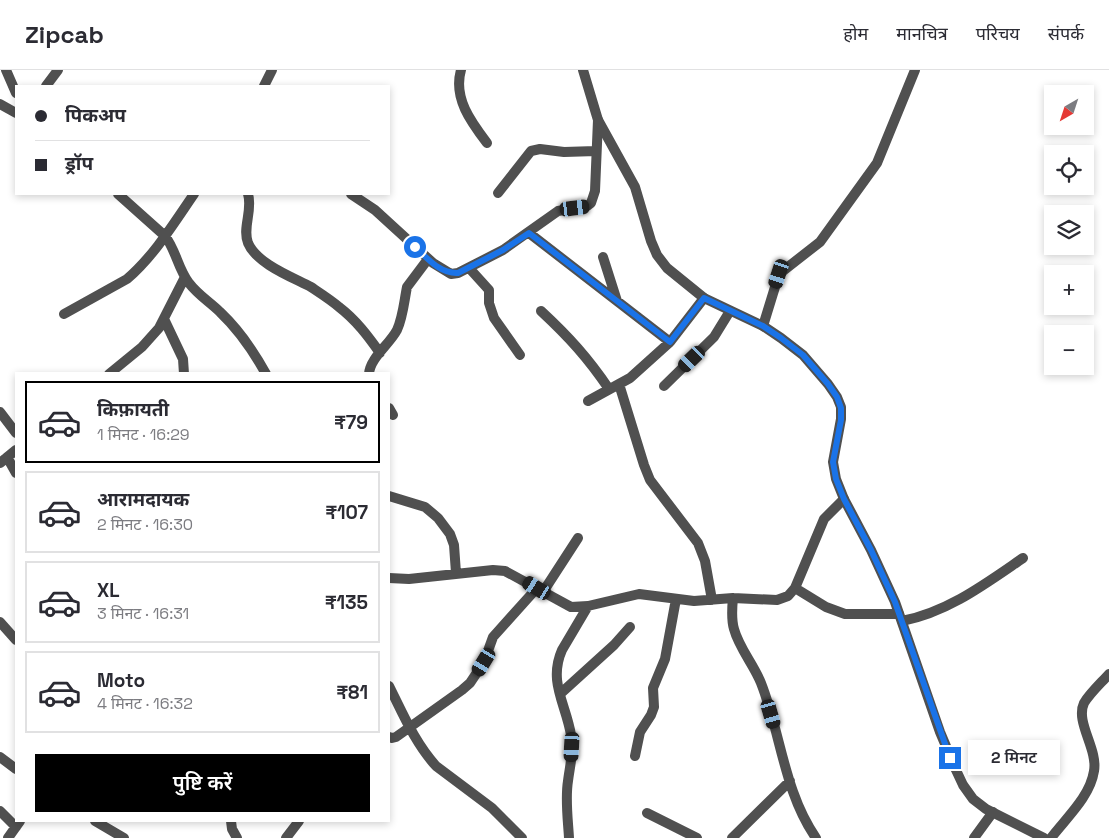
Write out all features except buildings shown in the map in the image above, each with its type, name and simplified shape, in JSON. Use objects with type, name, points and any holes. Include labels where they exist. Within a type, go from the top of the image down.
[{"type":"street","points":[[6,70],[15,91]]},
{"type":"street","points":[[47,85],[58,70]]},
{"type":"street","points":[[264,85],[272,70]]},
{"type":"street","points":[[461,70],[458,83],[463,106],[469,120],[487,143]]},
{"type":"street","points":[[583,70],[598,120],[635,187],[651,241],[657,255],[667,268],[704,298],[763,326],[781,338],[803,355],[837,397],[841,408],[841,420],[833,462],[836,479],[844,499],[871,550],[900,617],[963,785],[973,799],[993,812],[1044,838]]},
{"type":"street","points":[[763,326],[779,274],[820,242],[877,163],[915,70]]},
{"type":"street","points":[[0,104],[15,112]]},
{"type":"street","points":[[352,195],[375,210],[428,259],[451,274],[458,273],[503,250],[558,211],[587,206],[592,203],[595,190],[598,120]]},
{"type":"street","points":[[498,193],[531,151],[540,149],[564,152],[596,151]]},
{"type":"street","points":[[119,195],[165,236],[171,244],[185,277],[195,291],[227,318],[265,372]]},
{"type":"street","points":[[64,314],[127,279],[136,272],[165,236],[193,195]]},
{"type":"street","points":[[248,195],[250,200],[247,239],[252,250],[276,269],[311,288],[338,306],[363,329],[380,353]]},
{"type":"street","points":[[529,233],[670,342]]},
{"type":"street","points":[[603,257],[617,301]]},
{"type":"street","points":[[369,372],[371,365],[392,340],[398,328],[407,288],[428,259]]},
{"type":"street","points":[[470,268],[489,290],[489,303],[494,318],[520,355]]},
{"type":"street","points":[[114,372],[142,347],[159,328],[185,277]]},
{"type":"street","points":[[588,401],[630,378],[670,342],[704,298]]},
{"type":"street","points":[[541,311],[570,338],[614,387],[650,480],[702,551],[712,600]]},
{"type":"street","points":[[664,386],[714,337],[730,311]]},
{"type":"street","points":[[164,319],[182,360],[184,372]]},
{"type":"street","points":[[0,412],[15,432]]},
{"type":"street","points":[[15,451],[4,460],[15,472]]},
{"type":"street","points":[[390,496],[425,507],[438,518],[454,545],[456,574]]},
{"type":"street","points":[[390,578],[409,580],[493,570],[505,571],[571,607],[588,606],[639,594],[694,601],[733,598],[778,600],[788,596],[795,588],[824,519],[844,499]]},
{"type":"street","points":[[390,737],[396,737],[410,728],[470,682],[484,662],[493,637],[540,590],[578,538]]},
{"type":"street","points":[[795,588],[826,606],[845,614],[900,617],[925,616],[970,594],[1024,558]]},
{"type":"street","points":[[733,598],[733,626],[761,682],[790,780],[805,821],[816,838]]},
{"type":"street","points":[[635,756],[640,732],[652,716],[654,707],[653,688],[665,659],[676,599]]},
{"type":"street","points":[[569,838],[567,782],[572,747],[571,734],[556,674],[559,657],[588,606]]},
{"type":"street","points":[[0,622],[15,639]]},
{"type":"street","points":[[560,694],[614,645],[630,627]]},
{"type":"street","points":[[1051,838],[1081,800],[1092,779],[1095,768],[1094,755],[1083,720],[1082,710],[1087,699],[1109,674]]},
{"type":"street","points":[[390,688],[418,743],[436,766],[492,808],[522,838]]},
{"type":"street","points":[[0,758],[15,769]]},
{"type":"street","points":[[732,838],[790,780]]},
{"type":"street","points":[[0,811],[15,822]]},
{"type":"street","points":[[974,838],[993,812]]},
{"type":"street","points":[[647,813],[697,838]]},
{"type":"street","points":[[97,822],[124,838]]},
{"type":"street","points":[[231,822],[232,829],[237,838]]},
{"type":"street","points":[[286,838],[298,822]]},
{"type":"street","points":[[8,838],[18,824]]},
{"type":"route","points":[[415,247],[433,263],[451,274],[465,271],[529,233],[670,342],[704,298],[763,326],[803,355],[837,397],[841,408],[841,420],[833,462],[836,479],[895,602],[950,758]]}]
